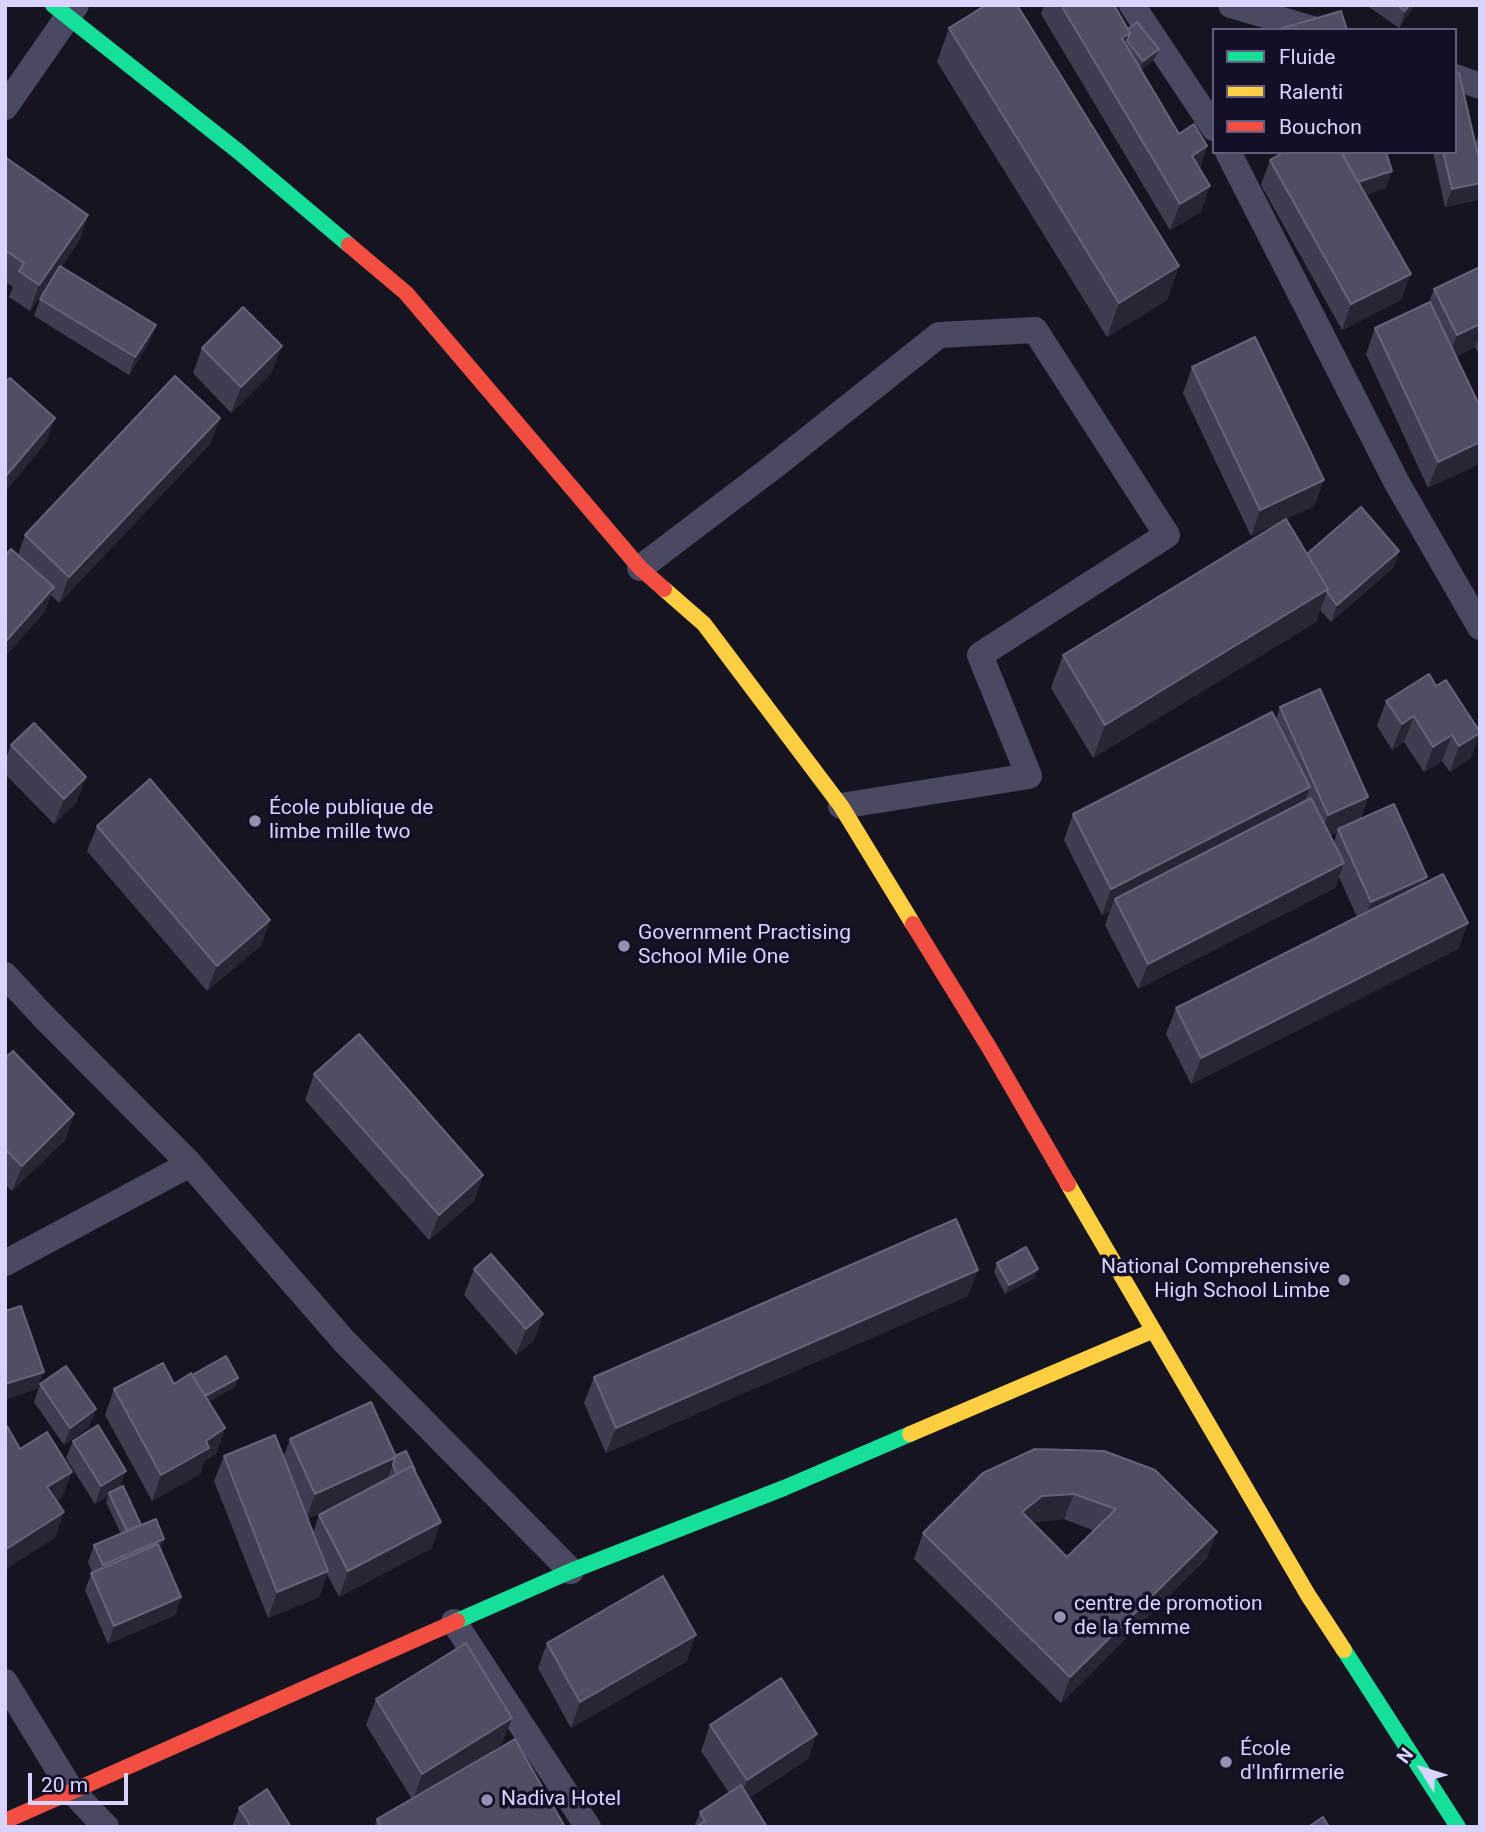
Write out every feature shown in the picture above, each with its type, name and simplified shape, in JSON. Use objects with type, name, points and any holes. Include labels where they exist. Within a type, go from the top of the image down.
[{"type":"main road","points":[[66,8],[92,37],[239,152],[406,293],[640,568],[705,624],[841,806],[990,1049],[1308,1595],[1458,1827]]},
{"type":"main road","points":[[5,1821],[571,1571],[784,1488],[1152,1331]]},
{"type":"street","points":[[1132,5],[1212,125]]},
{"type":"street","points":[[1231,5],[1309,28]]},
{"type":"street","points":[[5,107],[66,8]]},
{"type":"street","points":[[1457,78],[1480,86]]},
{"type":"street","points":[[1229,154],[1397,483],[1480,626]]},
{"type":"street","points":[[640,568],[939,335],[1035,330],[1167,535],[980,655],[1029,776],[841,806]]},
{"type":"street","points":[[5,975],[190,1164],[344,1341],[571,1571]]},
{"type":"street","points":[[5,1263],[190,1164]]},
{"type":"street","points":[[454,1622],[588,1827]]},
{"type":"street","points":[[5,1682],[71,1790],[106,1827]]},
{"type":"building","points":[[986,5],[1017,5],[1179,266],[1119,303],[949,28]]},
{"type":"building","points":[[1061,5],[1114,5],[1130,33],[1122,38],[1179,134],[1194,124],[1207,146],[1192,156],[1210,186],[1180,204]]},
{"type":"building","points":[[1397,5],[1409,5],[1405,11]]},
{"type":"building","points":[[1341,11],[1346,28],[1283,28]]},
{"type":"building","points":[[1137,22],[1159,49],[1143,61],[1127,41],[1130,33],[1128,29]]},
{"type":"building","points":[[1457,74],[1480,164],[1480,183],[1452,189],[1443,154],[1457,154]]},
{"type":"building","points":[[1280,154],[1342,154],[1411,274],[1351,304],[1270,160]]},
{"type":"building","points":[[1344,154],[1387,154],[1392,171],[1358,182]]},
{"type":"building","points":[[5,157],[88,215],[39,285],[19,271],[24,263],[5,250]]},
{"type":"building","points":[[60,266],[156,325],[135,357],[40,299]]},
{"type":"building","points":[[1480,267],[1480,324],[1457,335],[1434,289]]},
{"type":"building","points":[[1430,302],[1480,407],[1480,442],[1438,462],[1375,328]]},
{"type":"building","points":[[243,307],[282,346],[241,387],[202,348]]},
{"type":"building","points":[[1255,337],[1324,480],[1260,510],[1192,367]]},
{"type":"building","points":[[175,376],[220,418],[69,577],[25,535]]},
{"type":"building","points":[[10,378],[55,418],[5,477],[5,382]]},
{"type":"building","points":[[1361,507],[1399,551],[1337,605],[1307,554]]},
{"type":"building","points":[[1286,519],[1328,589],[1105,725],[1063,655]]},
{"type":"building","points":[[11,549],[54,587],[5,642],[5,556]]},
{"type":"building","points":[[1429,674],[1436,686],[1446,680],[1480,732],[1459,746],[1452,735],[1433,747],[1414,716],[1402,724],[1386,701]]},
{"type":"building","points":[[1320,689],[1368,797],[1328,815],[1280,707]]},
{"type":"building","points":[[1272,712],[1310,787],[1111,889],[1073,814]]},
{"type":"building","points":[[34,723],[86,777],[64,799],[11,745]]},
{"type":"building","points":[[150,779],[270,920],[217,966],[97,826]]},
{"type":"building","points":[[1311,798],[1344,863],[1148,964],[1115,899]]},
{"type":"building","points":[[1394,804],[1427,877],[1371,902],[1338,829]]},
{"type":"building","points":[[1443,874],[1468,923],[1201,1058],[1176,1008]]},
{"type":"building","points":[[359,1034],[483,1175],[439,1215],[314,1074]]},
{"type":"building","points":[[13,1051],[74,1114],[22,1166],[5,1149],[5,1058]]},
{"type":"building","points":[[956,1219],[978,1270],[616,1428],[594,1377]]},
{"type":"building","points":[[1026,1247],[1038,1269],[1009,1285],[997,1263]]},
{"type":"building","points":[[491,1254],[543,1314],[526,1329],[474,1269]]},
{"type":"building","points":[[21,1306],[44,1372],[5,1384],[5,1311]]},
{"type":"building","points":[[226,1356],[238,1378],[205,1396],[192,1375]]},
{"type":"building","points":[[163,1363],[174,1384],[191,1373],[225,1428],[206,1441],[209,1448],[161,1475],[114,1389]]},
{"type":"building","points":[[66,1366],[96,1409],[70,1428],[40,1384]]},
{"type":"building","points":[[371,1402],[396,1457],[315,1494],[290,1439]]},
{"type":"building","points":[[98,1425],[126,1471],[101,1486],[73,1441]]},
{"type":"building","points":[[7,1426],[20,1449],[47,1432],[72,1472],[47,1487],[64,1512],[5,1550],[5,1427]]},
{"type":"building","points":[[275,1435],[328,1571],[277,1592],[224,1456]]},
{"type":"building","name":"centre de promotion de la femme","points":[[1035,1449],[1104,1451],[1155,1470],[1217,1532],[1070,1677],[923,1533],[983,1473]],"holes":[[[1074,1494],[1116,1509],[1067,1557],[1022,1512],[1042,1496]]]},
{"type":"building","points":[[406,1451],[415,1470],[412,1466],[397,1474],[393,1465],[395,1456]]},
{"type":"building","points":[[412,1466],[441,1522],[348,1571],[319,1515]]},
{"type":"building","points":[[123,1486],[141,1525],[127,1531],[109,1493]]},
{"type":"building","points":[[156,1519],[164,1539],[103,1565],[94,1545]]},
{"type":"building","points":[[158,1544],[181,1597],[114,1626],[91,1573]]},
{"type":"building","points":[[663,1576],[696,1635],[580,1702],[547,1643]]},
{"type":"building","points":[[466,1643],[512,1718],[422,1774],[376,1699]]},
{"type":"building","points":[[781,1678],[817,1734],[747,1780],[710,1725]]},
{"type":"building","points":[[515,1739],[565,1827],[381,1827],[377,1819]]},
{"type":"building","points":[[741,1785],[767,1827],[696,1827],[705,1821],[700,1812]]},
{"type":"building","points":[[267,1789],[291,1827],[248,1827],[250,1825],[239,1808]]},
{"type":"building","points":[[1323,1817],[1329,1827],[1308,1827]]},
{"type":"traffic: fast","points":[[53,5],[239,152],[349,245]]},
{"type":"traffic: fast","points":[[457,1621],[571,1571],[784,1488],[910,1434]]},
{"type":"traffic: fast","points":[[1344,1650],[1458,1827]]},
{"type":"traffic: slow","points":[[664,589],[704,624],[841,806],[913,924]]},
{"type":"traffic: slow","points":[[1068,1184],[1308,1595],[1344,1650]]},
{"type":"traffic: slow","points":[[910,1434],[1152,1331]]},
{"type":"traffic: jam","points":[[349,245],[406,293],[640,568],[664,589]]},
{"type":"traffic: jam","points":[[913,924],[990,1049],[1068,1184]]},
{"type":"traffic: jam","points":[[5,1821],[457,1621]]},
{"type":"place","name":"École publique de limbe mille two","points":[[255,821]]},
{"type":"place","name":"Government Practising School Mile One","points":[[624,946]]},
{"type":"place","name":"National Comprehensive High School Limbe","points":[[1344,1280]]},
{"type":"place","name":"centre de promotion de la femme","points":[[1060,1617]]},
{"type":"place","name":"École d'Infirmerie","points":[[1226,1762]]},
{"type":"place","name":"Nadiva Hotel","points":[[487,1800]]}]
